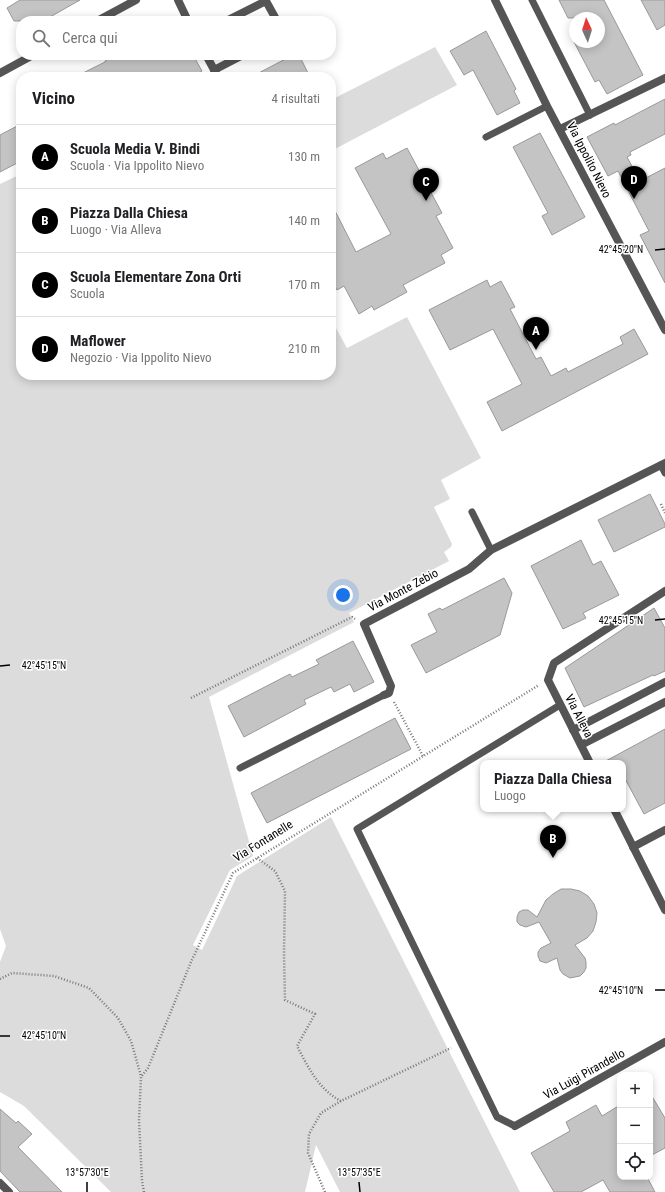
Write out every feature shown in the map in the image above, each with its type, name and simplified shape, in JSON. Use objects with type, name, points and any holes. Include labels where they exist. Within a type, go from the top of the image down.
[{"type":"street","points":[[106,16],[136,0]]},
{"type":"street","points":[[178,0],[186,16]]},
{"type":"street","name":"Via Ippolito Nievo","points":[[495,0],[548,106],[664,327]]},
{"type":"street","points":[[236,16],[266,1],[274,16]]},
{"type":"street","points":[[0,73],[24,60]]},
{"type":"street","points":[[209,60],[215,72]]},
{"type":"street","points":[[218,72],[236,60]]},
{"type":"street","points":[[560,129],[665,78]]},
{"type":"street","name":"Via Monte Zebio","points":[[387,694],[391,686],[364,624],[469,569],[491,550],[664,467]]},
{"type":"street","name":"Via Alleva","points":[[588,760],[548,680],[554,663],[665,591]]},
{"type":"street","points":[[573,730],[665,682]]},
{"type":"street","points":[[581,746],[665,702]]},
{"type":"street","points":[[616,812],[665,910]]},
{"type":"street","points":[[633,847],[665,830]]},
{"type":"street","name":"Via Luigi Pirandello","points":[[516,1126],[665,1042]]},
{"type":"street","points":[[0,1183],[9,1192]]},
{"type":"lane","points":[[532,0],[590,115]]},
{"type":"lane","points":[[486,137],[548,106]]},
{"type":"lane","points":[[472,512],[491,550]]},
{"type":"lane","points":[[240,768],[387,694]]},
{"type":"lane","points":[[516,1126],[497,1117],[392,896],[357,829],[560,705]]},
{"type":"path","points":[[661,504],[665,513]]},
{"type":"path","points":[[191,698],[352,617]]},
{"type":"path","name":"Via Fontanelle","points":[[144,1192],[142,1181],[139,1120],[141,1077],[148,1068],[191,962],[233,873],[533,689]]},
{"type":"path","points":[[387,694],[423,756]]},
{"type":"path","points":[[257,858],[275,871],[285,891],[285,1000],[316,1014],[297,1046],[313,1075],[333,1096],[341,1101]]},
{"type":"path","points":[[0,978],[12,973],[54,976],[89,988],[118,1018],[131,1041],[141,1077]]},
{"type":"path","points":[[325,1192],[308,1153],[308,1134],[321,1113],[341,1101],[461,1043]]},
{"type":"shaded area","points":[[435,47],[457,85],[336,148],[336,97]]},
{"type":"shaded area","points":[[16,176],[16,380],[336,380],[336,328],[347,348],[407,317],[481,458],[441,480],[450,499],[434,507],[452,544],[451,547],[444,552],[449,561],[349,613],[354,622],[209,697],[253,856],[230,870],[193,945],[202,950],[237,876],[331,817],[520,1192],[340,1192],[316,1145],[305,1192],[111,1192],[24,1106],[0,1092],[0,962],[6,946],[0,929],[0,184]]},
{"type":"building","points":[[20,0],[80,0],[52,16],[16,16],[16,21],[14,21],[7,8]]},
{"type":"building","points":[[559,0],[604,0],[643,75],[607,94],[599,80],[595,82],[577,48],[605,48],[605,12],[569,12],[568,18]]},
{"type":"building","points":[[641,0],[665,0],[665,25],[657,30]]},
{"type":"building","points":[[486,31],[516,89],[514,91],[520,103],[497,115],[473,70],[464,75],[450,51]]},
{"type":"building","points":[[196,60],[202,71],[85,72],[105,61]]},
{"type":"building","points":[[283,60],[302,60],[308,72],[261,72]]},
{"type":"building","points":[[665,99],[665,134],[630,152],[631,155],[627,157],[640,181],[665,168],[665,283],[640,235],[649,231],[618,171],[608,176],[587,137],[614,123],[615,125]]},
{"type":"building","points":[[16,127],[16,164],[0,172],[0,135]]},
{"type":"building","points":[[540,133],[585,217],[552,235],[542,216],[548,213],[513,147]]},
{"type":"building","points":[[407,148],[442,213],[436,216],[453,248],[441,255],[445,263],[403,285],[407,292],[374,310],[372,306],[359,314],[344,286],[337,290],[336,288],[336,213],[356,252],[391,234],[355,168],[383,153],[386,159]]},
{"type":"building","points":[[487,280],[490,287],[501,281],[515,307],[510,309],[536,359],[541,357],[551,376],[566,368],[568,372],[623,344],[620,337],[634,329],[648,354],[502,431],[487,402],[522,384],[493,329],[450,350],[429,310]]},
{"type":"building","points":[[650,494],[665,524],[665,527],[614,552],[598,520]]},
{"type":"building","points":[[581,540],[593,565],[601,561],[619,595],[583,613],[586,618],[563,629],[531,566]]},
{"type":"building","points":[[504,578],[512,593],[500,635],[426,673],[411,645],[437,632],[428,614],[440,608],[442,610]]},
{"type":"building","points":[[654,608],[665,628],[665,671],[654,676],[653,675],[584,707],[565,668]]},
{"type":"building","points":[[353,641],[374,682],[354,692],[350,684],[334,692],[331,687],[304,700],[306,704],[244,737],[228,706],[290,674],[292,677],[319,664],[316,660]]},
{"type":"building","points":[[395,718],[411,749],[267,823],[251,793]]},
{"type":"building","points":[[665,729],[665,803],[644,814],[626,781],[626,760],[608,760]]},
{"type":"building","points":[[561,889],[580,891],[588,896],[594,904],[597,913],[593,931],[587,938],[575,945],[585,958],[586,968],[580,976],[570,978],[563,974],[560,970],[557,958],[546,963],[540,961],[538,952],[541,948],[551,943],[539,922],[526,927],[517,922],[519,912],[523,910],[528,910],[537,917],[546,900]]},
{"type":"building","points":[[653,1098],[665,1118],[665,1148],[653,1154]]},
{"type":"building","points":[[596,1105],[602,1116],[617,1107],[617,1180],[649,1180],[655,1192],[610,1192],[603,1180],[581,1192],[554,1192],[531,1153],[570,1131],[566,1122]]},
{"type":"building","points":[[0,1109],[16,1123],[18,1121],[32,1134],[18,1147],[62,1192],[20,1192],[0,1171]]},
{"type":"place","name":"Maflower","points":[[634,199]]},
{"type":"place","name":"Scuola Elementare Zona Orti","points":[[426,201]]},
{"type":"place","name":"Scuola Media V. Bindi","points":[[536,350]]},
{"type":"place","name":"Piazza Dalla Chiesa","points":[[553,858]]}]
